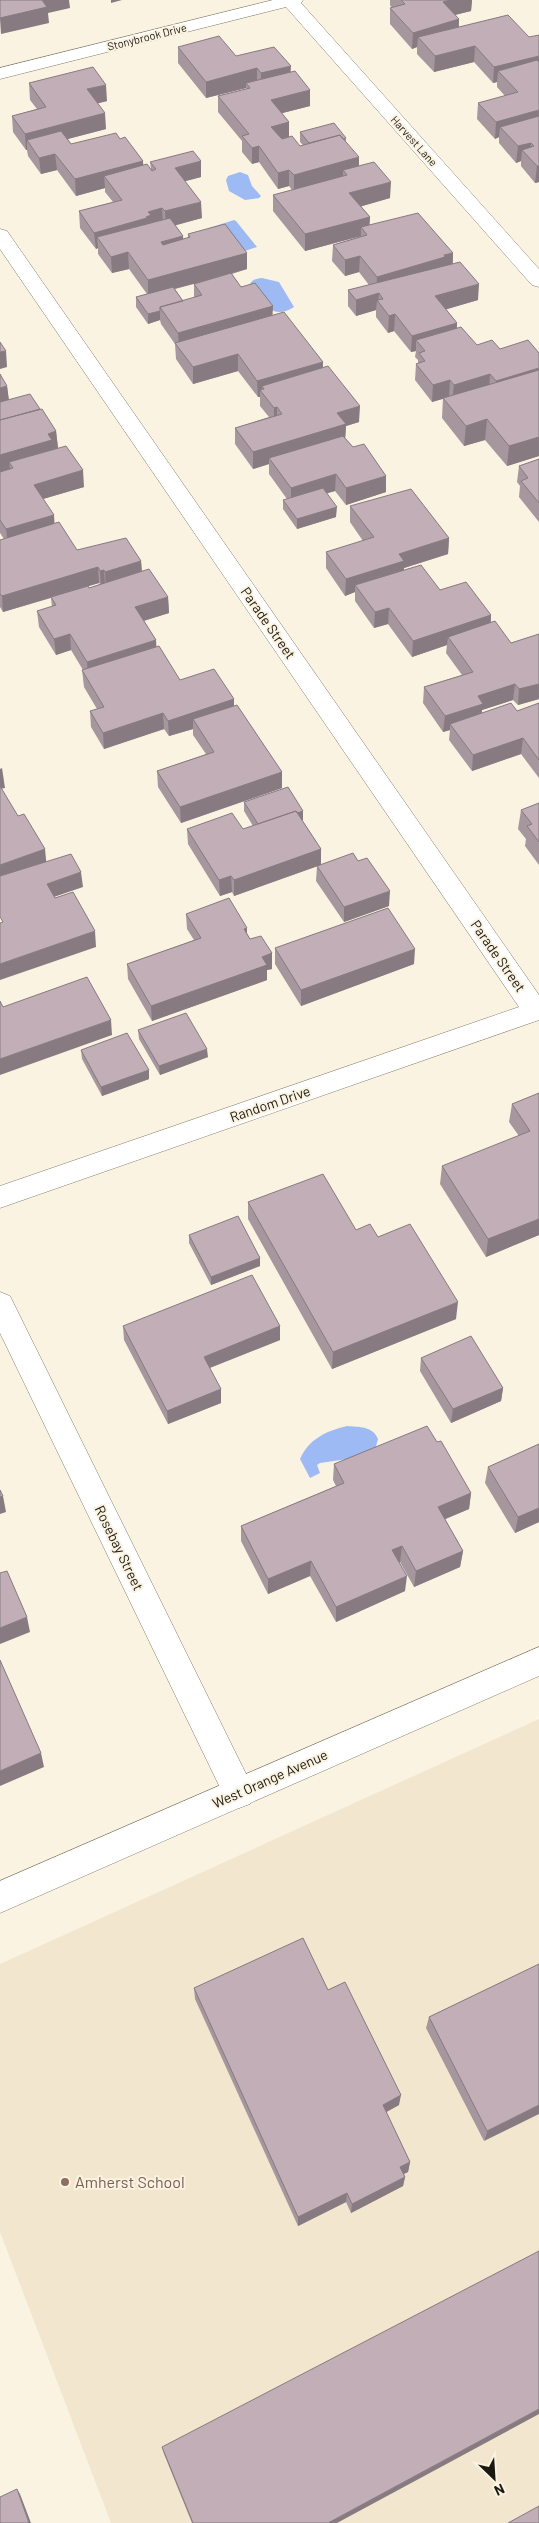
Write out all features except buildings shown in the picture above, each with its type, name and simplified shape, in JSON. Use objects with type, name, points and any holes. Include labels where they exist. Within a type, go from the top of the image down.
[{"type":"street","name":"Stonybrook Drive","points":[[0,74],[292,0]]},
{"type":"street","name":"Harvest Lane","points":[[292,0],[539,281]]},
{"type":"street","name":"Parade Street","points":[[0,235],[538,1011]]},
{"type":"street","name":"Random Drive","points":[[0,1197],[538,1011]]},
{"type":"street","name":"Rosebay Street","points":[[0,1304],[239,1793]]},
{"type":"street","name":"West Orange Avenue","points":[[0,1897],[539,1661]]},
{"type":"shaded area","points":[[539,1719],[539,2523],[111,2523],[0,2232],[0,1964]]},
{"type":"water","points":[[240,172],[248,175],[252,186],[261,196],[259,198],[245,200],[229,191],[226,180],[228,176]]},
{"type":"water","points":[[234,220],[257,247],[239,253],[208,231],[209,228]]},
{"type":"water","points":[[262,278],[279,282],[294,307],[280,312],[269,309],[264,305],[249,289],[253,280]]},
{"type":"water","points":[[347,1426],[361,1427],[373,1432],[378,1439],[375,1450],[362,1457],[320,1463],[317,1465],[320,1473],[310,1478],[300,1459],[308,1446],[325,1433]]},
{"type":"place","name":"Amherst School","points":[[65,2182]]}]
